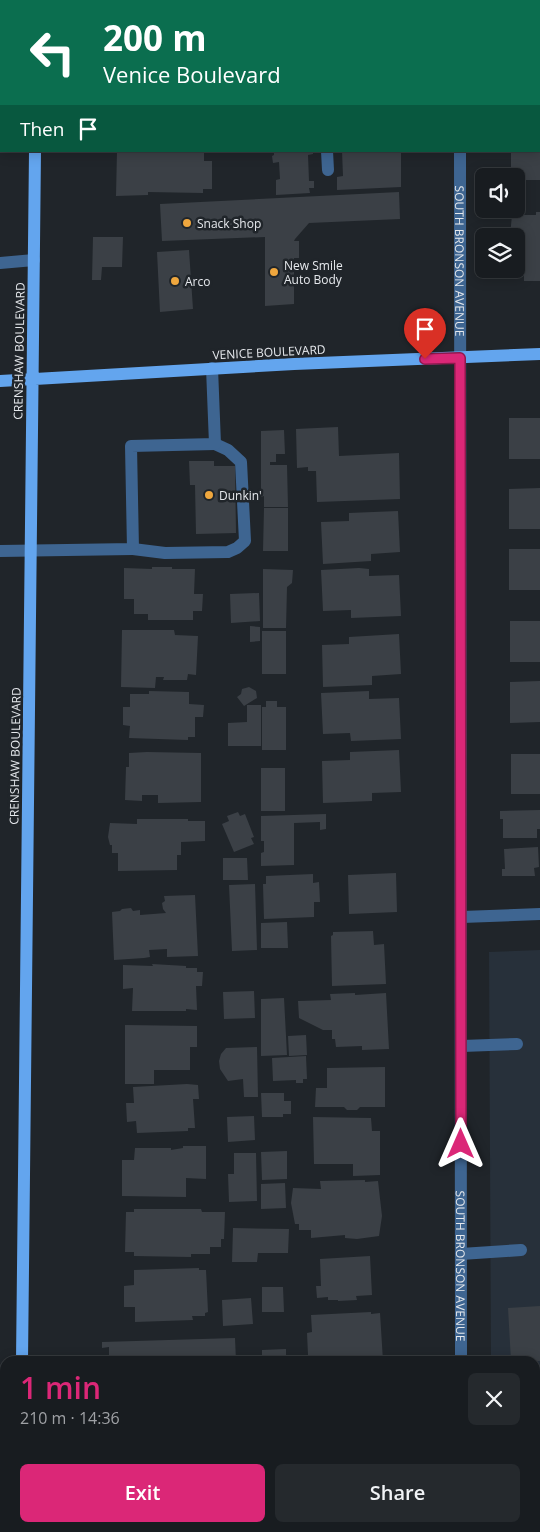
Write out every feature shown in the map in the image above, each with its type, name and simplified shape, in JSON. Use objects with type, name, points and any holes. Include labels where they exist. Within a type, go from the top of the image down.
[{"type":"main road","name":"CRENSHAW BOULEVARD","points":[[22,1356],[35,152]]},
{"type":"main road","name":"VENICE BOULEVARD","points":[[0,381],[212,368],[540,354]]},
{"type":"street","points":[[327,152],[328,170]]},
{"type":"street","name":"SOUTH BRONSON AVENUE","points":[[460,152],[461,1356]]},
{"type":"street","points":[[0,263],[34,260]]},
{"type":"street","points":[[212,368],[215,444]]},
{"type":"street","points":[[0,551],[133,549],[165,553],[228,552],[245,542],[241,462],[228,450],[215,444],[131,446],[133,549]]},
{"type":"street","points":[[462,917],[540,914]]},
{"type":"street","points":[[462,1046],[517,1044]]},
{"type":"street","points":[[461,1254],[521,1250]]},
{"type":"shaded area","points":[[540,950],[540,1356],[491,1356],[489,952]]},
{"type":"building","points":[[117,152],[204,152],[204,161],[212,161],[212,189],[203,189],[203,193],[148,192],[148,195],[116,196]]},
{"type":"building","points":[[274,152],[313,152],[313,154],[308,155],[309,181],[314,181],[314,188],[309,188],[310,193],[276,195],[276,180],[280,179],[279,162],[273,163],[272,156]]},
{"type":"building","points":[[342,152],[401,152],[401,187],[337,190],[337,177],[343,176]]},
{"type":"building","points":[[511,152],[540,152],[540,180],[525,180],[525,168],[511,168]]},
{"type":"building","points":[[399,192],[400,219],[309,223],[294,241],[299,241],[299,258],[294,258],[294,304],[265,306],[265,237],[162,241],[160,204]]},
{"type":"building","points":[[536,212],[540,212],[540,281],[524,281],[525,228],[511,228],[512,218],[525,218],[525,215],[536,215]]},
{"type":"building","points":[[93,237],[123,237],[122,267],[102,267],[101,280],[92,280]]},
{"type":"building","name":"Arco","points":[[189,250],[193,309],[160,312],[157,252]]},
{"type":"building","points":[[509,418],[540,418],[540,459],[509,459]]},
{"type":"building","points":[[338,427],[339,456],[399,453],[400,499],[317,502],[316,471],[308,471],[308,467],[297,468],[296,429]]},
{"type":"building","points":[[284,430],[285,454],[276,454],[276,462],[270,462],[270,465],[287,465],[288,507],[264,507],[264,496],[261,497],[261,431]]},
{"type":"building","points":[[189,461],[214,461],[214,466],[235,466],[236,533],[196,534],[195,485],[190,485]]},
{"type":"building","points":[[540,488],[540,529],[509,529],[509,489]]},
{"type":"building","points":[[264,508],[288,508],[288,551],[263,551]]},
{"type":"building","points":[[398,511],[400,552],[371,554],[371,561],[323,564],[321,522],[349,521],[349,513]]},
{"type":"building","points":[[509,549],[540,549],[540,590],[509,590]]},
{"type":"building","points":[[152,567],[195,569],[194,594],[203,594],[202,611],[193,611],[193,620],[148,620],[148,614],[134,614],[134,599],[124,599],[124,568],[152,569]]},
{"type":"building","points":[[263,569],[293,570],[292,583],[287,587],[286,628],[263,628]]},
{"type":"building","points":[[369,569],[369,576],[399,575],[401,616],[351,618],[351,610],[323,611],[321,570]]},
{"type":"building","points":[[259,593],[260,621],[231,623],[230,594]]},
{"type":"building","points":[[510,621],[540,621],[540,662],[510,662]]},
{"type":"building","points":[[250,626],[260,627],[260,641],[250,642]]},
{"type":"building","points":[[122,630],[174,630],[175,635],[198,636],[196,675],[188,674],[187,680],[163,680],[164,677],[156,677],[155,688],[121,687]]},
{"type":"building","points":[[262,631],[286,631],[286,674],[262,674]]},
{"type":"building","points":[[399,634],[401,674],[372,676],[372,685],[323,687],[322,645],[349,644],[349,637]]},
{"type":"building","points":[[540,681],[540,722],[510,723],[510,682]]},
{"type":"building","points":[[249,687],[256,691],[257,698],[244,706],[237,697],[241,694],[242,689]]},
{"type":"building","points":[[149,691],[189,692],[189,704],[204,705],[203,717],[195,717],[195,737],[188,737],[188,740],[129,738],[130,726],[123,725],[123,707],[130,707],[130,694],[149,694]]},
{"type":"building","points":[[369,691],[369,699],[399,698],[401,739],[351,741],[350,733],[323,734],[321,693]]},
{"type":"building","points":[[266,701],[277,701],[277,707],[286,707],[286,750],[262,750],[262,707],[266,707]]},
{"type":"building","points":[[247,705],[261,705],[261,746],[228,746],[228,723],[247,722]]},
{"type":"building","points":[[399,750],[401,792],[372,793],[372,801],[323,803],[322,761],[350,760],[350,752]]},
{"type":"building","points":[[129,753],[201,753],[201,802],[158,803],[158,795],[142,795],[142,801],[125,800],[126,767],[129,767]]},
{"type":"building","points":[[511,754],[540,754],[540,794],[511,794]]},
{"type":"building","points":[[261,768],[285,768],[285,811],[261,811]]},
{"type":"building","points":[[540,810],[540,829],[537,829],[537,838],[503,838],[503,819],[500,819],[500,811]]},
{"type":"building","points":[[238,812],[240,816],[245,814],[254,837],[251,838],[254,844],[234,852],[222,824],[229,821],[227,816]]},
{"type":"building","points":[[326,814],[326,829],[320,830],[320,822],[294,823],[294,865],[261,866],[261,853],[264,852],[264,841],[261,841],[261,816]]},
{"type":"building","points":[[137,819],[205,821],[205,841],[181,842],[181,855],[177,855],[177,870],[118,871],[118,853],[112,853],[112,845],[110,845],[108,837],[110,823],[137,824]]},
{"type":"building","points":[[538,847],[539,867],[534,868],[535,876],[502,876],[502,869],[505,869],[504,849]]},
{"type":"building","points":[[223,858],[247,858],[248,880],[223,880]]},
{"type":"building","points":[[396,873],[397,912],[349,914],[348,875]]},
{"type":"building","points":[[313,874],[313,883],[319,882],[320,902],[314,902],[314,917],[264,919],[263,884],[266,884],[266,876]]},
{"type":"building","points":[[255,884],[257,950],[232,951],[229,885]]},
{"type":"building","points":[[195,895],[198,956],[167,957],[167,949],[149,950],[150,957],[114,960],[112,912],[131,908],[133,911],[140,910],[140,915],[166,913],[162,903],[165,901],[164,896]]},
{"type":"building","points":[[287,922],[288,948],[261,948],[261,923]]},
{"type":"building","points":[[373,931],[374,945],[384,944],[386,984],[332,986],[331,936],[333,932]]},
{"type":"building","points":[[152,964],[186,966],[186,968],[197,968],[197,972],[203,972],[202,986],[196,986],[197,1010],[132,1011],[133,988],[123,989],[123,965],[153,966]]},
{"type":"building","points":[[254,991],[255,1018],[224,1019],[223,992]]},
{"type":"building","points":[[355,993],[355,995],[386,993],[389,1049],[362,1050],[362,1046],[336,1047],[335,1039],[332,1039],[332,1030],[323,1030],[299,1018],[298,1001],[331,1000],[330,994]]},
{"type":"building","points":[[284,998],[287,1055],[261,1056],[261,999]]},
{"type":"building","points":[[125,1025],[197,1026],[197,1047],[190,1047],[190,1070],[154,1070],[154,1084],[125,1084]]},
{"type":"building","points":[[306,1035],[307,1055],[289,1056],[288,1036]]},
{"type":"building","points":[[257,1047],[258,1097],[244,1097],[243,1079],[228,1081],[220,1069],[219,1061],[221,1054],[226,1048]]},
{"type":"building","points":[[306,1056],[307,1079],[303,1079],[303,1083],[296,1083],[296,1080],[273,1081],[272,1058]]},
{"type":"building","points":[[385,1067],[385,1107],[360,1107],[357,1110],[347,1110],[344,1107],[315,1107],[316,1088],[327,1088],[327,1068]]},
{"type":"building","points":[[198,1085],[199,1099],[193,1099],[195,1128],[188,1128],[188,1131],[137,1133],[136,1121],[127,1122],[126,1103],[134,1103],[133,1087]]},
{"type":"building","points":[[261,1093],[284,1093],[284,1101],[291,1101],[291,1114],[283,1114],[283,1117],[262,1117]]},
{"type":"building","points":[[254,1116],[255,1140],[228,1142],[227,1117]]},
{"type":"building","points":[[313,1117],[371,1118],[372,1131],[380,1131],[380,1175],[353,1176],[353,1164],[314,1164]]},
{"type":"building","points":[[183,1146],[206,1146],[206,1179],[186,1178],[186,1197],[122,1196],[122,1160],[134,1160],[135,1148],[171,1148],[171,1150],[183,1148]]},
{"type":"building","points":[[287,1151],[287,1179],[262,1180],[261,1152]]},
{"type":"building","points":[[234,1153],[256,1153],[257,1201],[229,1202],[228,1174],[234,1174]]},
{"type":"building","points":[[365,1180],[365,1182],[378,1181],[382,1216],[379,1236],[357,1239],[345,1238],[345,1235],[311,1238],[311,1230],[299,1230],[299,1224],[295,1224],[291,1203],[293,1188],[321,1189],[320,1181]]},
{"type":"building","points":[[285,1183],[286,1208],[261,1209],[261,1184]]},
{"type":"building","points":[[134,1209],[201,1209],[202,1212],[225,1212],[224,1239],[221,1239],[221,1247],[210,1247],[210,1254],[191,1254],[191,1257],[134,1256],[134,1252],[125,1252],[126,1212],[134,1212]]},
{"type":"building","points":[[233,1228],[289,1229],[288,1253],[258,1253],[257,1262],[232,1262]]},
{"type":"building","points":[[370,1256],[372,1295],[356,1296],[357,1300],[338,1301],[328,1300],[328,1297],[317,1298],[316,1286],[321,1286],[320,1259]]},
{"type":"building","points":[[199,1268],[199,1270],[206,1270],[208,1312],[205,1313],[205,1316],[192,1316],[193,1320],[135,1322],[135,1307],[124,1307],[124,1286],[134,1285],[134,1270]]},
{"type":"building","points":[[262,1287],[283,1287],[284,1312],[262,1312]]},
{"type":"building","points":[[251,1298],[253,1324],[223,1326],[222,1300]]},
{"type":"building","points":[[540,1306],[540,1356],[511,1356],[508,1308]]},
{"type":"building","points":[[380,1313],[383,1356],[308,1355],[307,1333],[312,1332],[311,1315]]},
{"type":"building","points":[[235,1338],[236,1356],[109,1356],[109,1347],[102,1348],[102,1342]]},
{"type":"building","points":[[286,1349],[286,1356],[262,1356],[262,1350]]},
{"type":"place","name":"Snack Shop","points":[[187,223]]},
{"type":"place","name":"New Smile Auto Body","points":[[274,272]]},
{"type":"place","name":"Arco","points":[[175,281]]},
{"type":"place","name":"Dunkin'","points":[[209,495]]},
{"type":"route","points":[[425,359],[460,358],[461,1144]]}]
